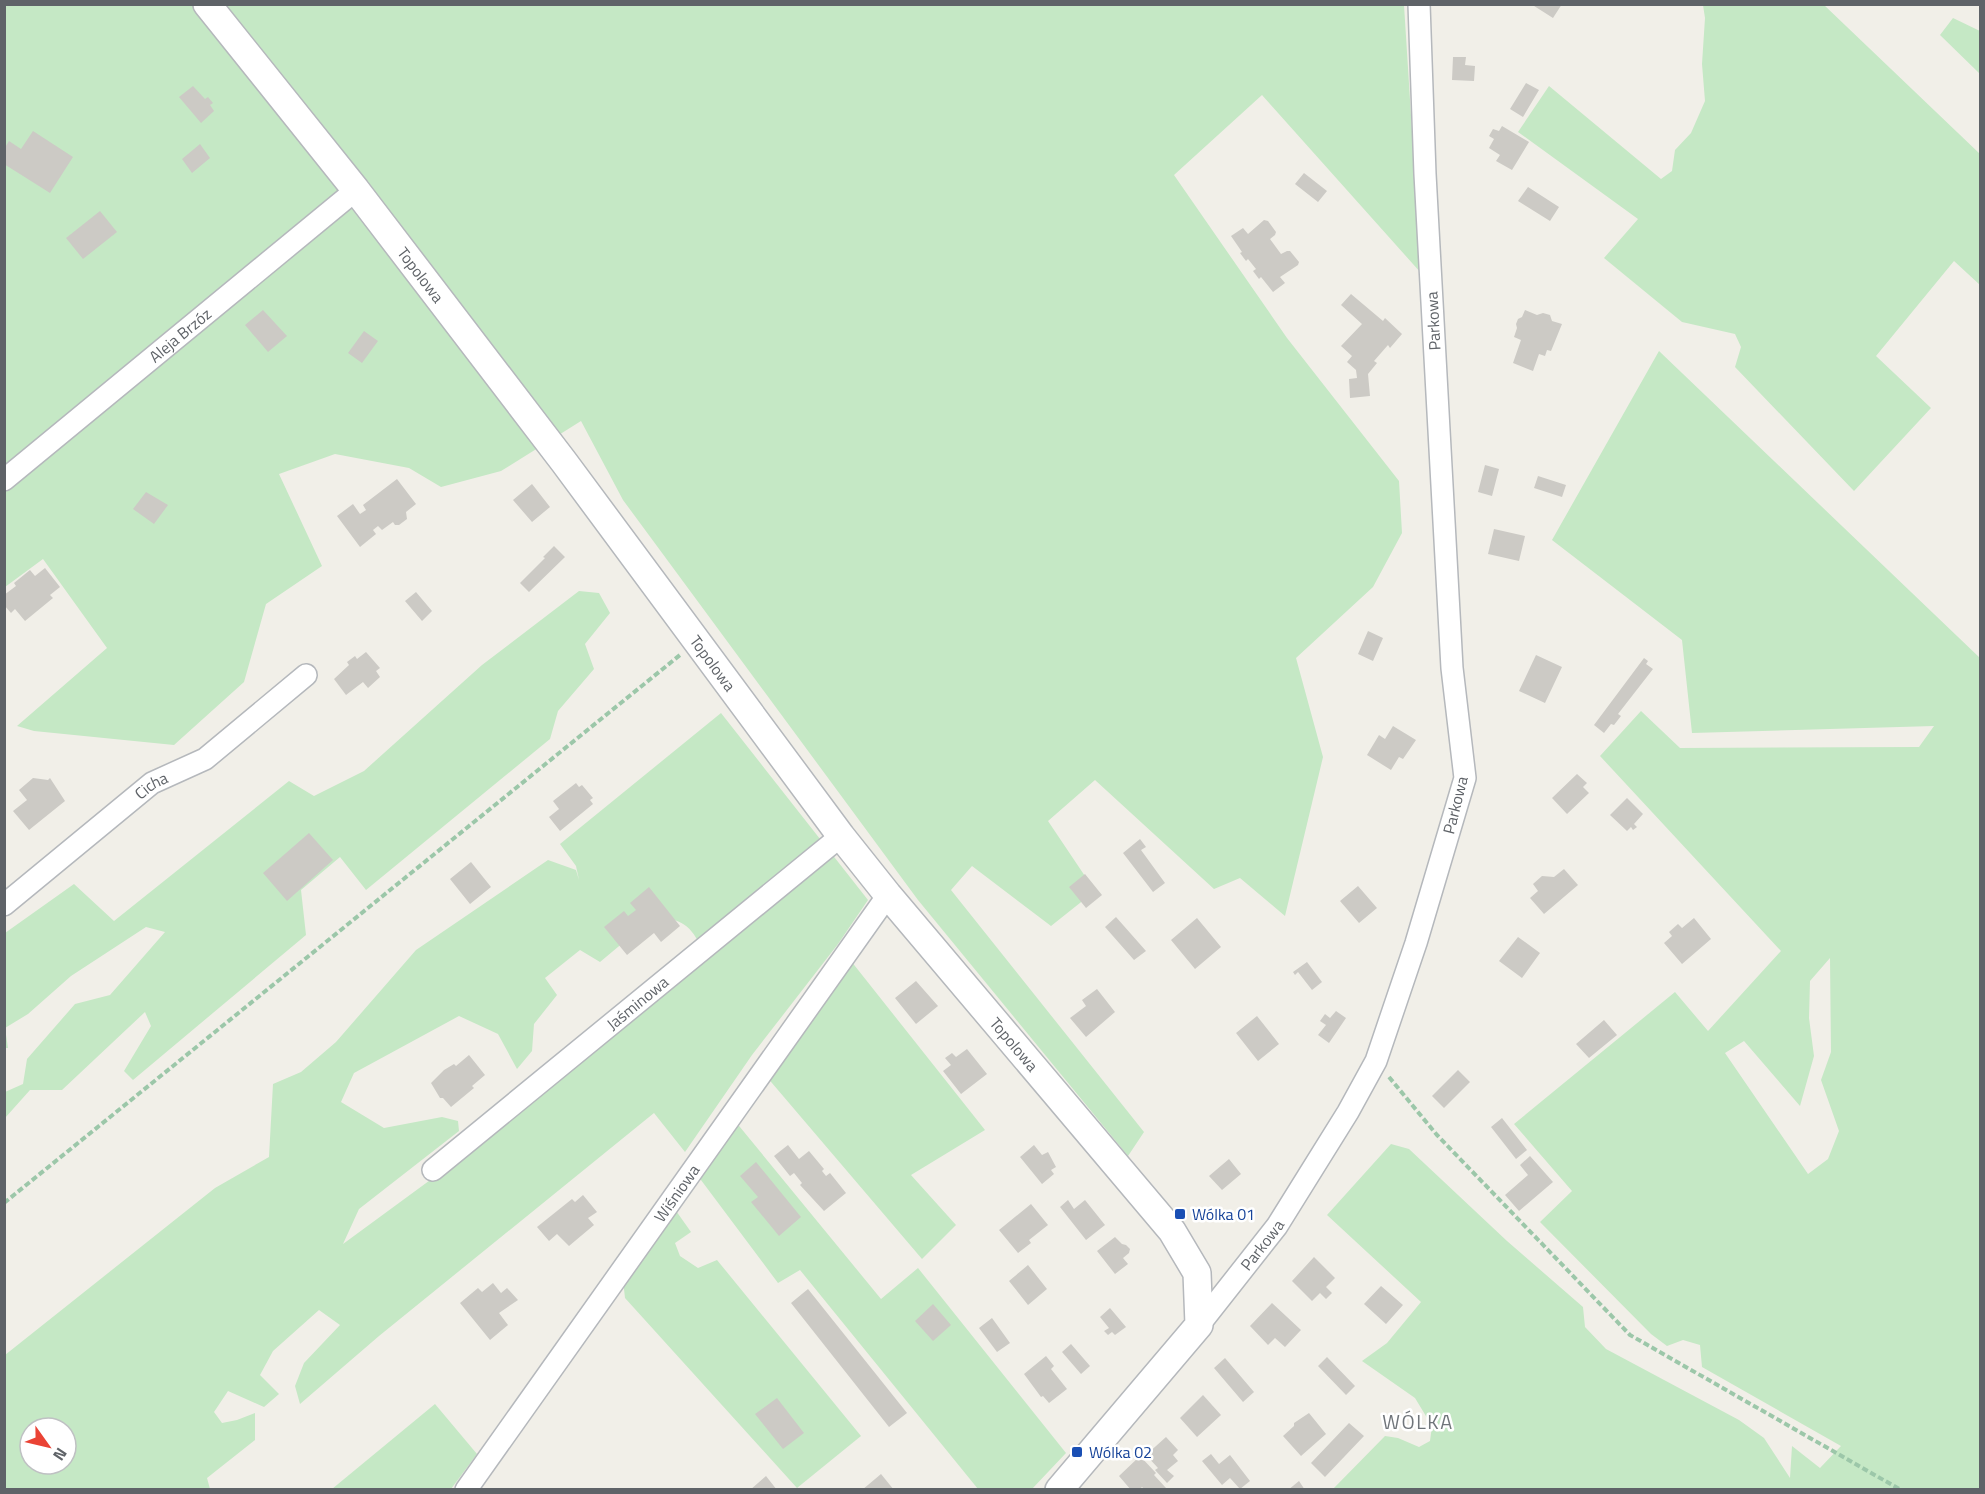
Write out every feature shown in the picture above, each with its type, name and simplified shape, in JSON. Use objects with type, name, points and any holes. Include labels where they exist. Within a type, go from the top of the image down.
[{"type":"street","name":"Topolowa","points":[[207,4],[356,190],[697,641],[841,836],[888,895],[1172,1231],[1197,1273],[1199,1325]]},
{"type":"street","name":"Parkowa","points":[[1059,1490],[1199,1325],[1278,1226],[1348,1112],[1376,1061],[1416,943],[1465,778],[1452,668],[1425,174],[1419,4]]},
{"type":"street","name":"Aleja Brzóz","points":[[4,480],[356,190]]},
{"type":"street","name":"Cicha","points":[[4,905],[152,783],[205,759],[306,675]]},
{"type":"street","name":"Jaśminowa","points":[[433,1170],[841,836]]},
{"type":"street","name":"Wiśniowa","points":[[466,1490],[888,895]]},
{"type":"path","points":[[4,1203],[697,641]]},
{"type":"path","points":[[1376,1061],[1437,1135],[1630,1335],[1901,1490]]},
{"type":"green space","points":[[5,5],[1404,5],[1421,273],[1262,95],[1174,175],[1287,338],[1399,481],[1402,533],[1373,587],[1296,658],[1323,757],[1285,916],[1240,878],[1214,889],[1095,780],[1048,821],[1095,891],[1051,926],[972,866],[951,890],[1144,1132],[1128,1156],[918,900],[623,500],[581,421],[501,471],[441,487],[409,468],[335,454],[279,474],[322,566],[266,604],[244,682],[174,745],[34,731],[17,726],[107,648],[43,559],[5,587]]},
{"type":"green space","points":[[1703,5],[1824,5],[1980,154],[1980,285],[1954,261],[1876,356],[1931,408],[1854,491],[1735,367],[1741,347],[1735,334],[1682,322],[1604,258],[1638,219],[1518,132],[1549,86],[1661,179],[1672,171],[1675,150],[1691,133],[1705,101],[1702,64],[1705,18]]},
{"type":"green space","points":[[1953,18],[1980,31],[1980,74],[1940,35]]},
{"type":"green space","points":[[1659,351],[1980,658],[1980,1489],[1333,1489],[1385,1436],[1398,1438],[1419,1447],[1430,1441],[1432,1426],[1415,1398],[1362,1361],[1387,1343],[1421,1302],[1327,1215],[1391,1144],[1409,1149],[1507,1241],[1583,1307],[1585,1327],[1606,1349],[1739,1420],[1764,1438],[1790,1478],[1792,1446],[1820,1468],[1841,1446],[1702,1367],[1700,1345],[1683,1340],[1667,1346],[1651,1334],[1540,1222],[1572,1191],[1514,1124],[1675,992],[1708,1031],[1781,951],[1600,756],[1641,711],[1680,748],[1919,747],[1934,726],[1692,733],[1682,640],[1552,540]],"holes":[[[1830,958],[1831,1052],[1821,1080],[1839,1131],[1828,1159],[1808,1174],[1725,1053],[1744,1041],[1800,1106],[1814,1056],[1809,1018],[1810,981]]]},
{"type":"green space","points":[[579,591],[599,593],[610,613],[585,644],[594,669],[558,711],[550,739],[366,890],[340,857],[301,890],[306,935],[133,1080],[124,1071],[151,1026],[145,1012],[62,1090],[30,1090],[5,1118],[5,1092],[23,1084],[27,1059],[75,1004],[110,995],[165,932],[146,927],[71,976],[28,1014],[5,1028],[5,933],[74,884],[114,921],[289,781],[314,796],[364,771],[482,665]]},
{"type":"green space","points":[[721,713],[868,900],[838,944],[752,1055],[685,1152],[654,1113],[379,1336],[300,1404],[295,1386],[304,1363],[340,1325],[319,1310],[273,1351],[260,1375],[279,1394],[264,1407],[228,1391],[214,1412],[222,1423],[255,1413],[255,1440],[207,1478],[210,1489],[5,1490],[5,1355],[215,1188],[269,1157],[273,1084],[301,1072],[336,1042],[416,950],[548,860],[576,870],[579,880],[576,866],[560,844]],"holes":[[[655,916],[674,920],[692,931],[705,955],[497,1131],[343,1244],[359,1209],[459,1131],[458,1121],[442,1117],[384,1128],[341,1102],[354,1073],[459,1016],[498,1034],[517,1069],[532,1051],[534,1024],[557,995],[545,978],[580,950],[600,962]]]},
{"type":"green space","points":[[851,961],[985,1130],[911,1175],[956,1225],[922,1259],[766,1076]]},
{"type":"green space","points":[[5,1028],[8,1048],[5,1048]]},
{"type":"green space","points":[[735,1121],[881,1299],[918,1268],[1066,1453],[1032,1489],[978,1489],[800,1270],[778,1283],[698,1176]]},
{"type":"green space","points":[[674,1208],[691,1232],[675,1243],[680,1256],[698,1268],[717,1260],[861,1436],[797,1488],[625,1298],[623,1280]]},
{"type":"green space","points":[[435,1404],[477,1454],[451,1489],[332,1489]]},
{"type":"building","points":[[1531,4],[1562,4],[1553,18]]},
{"type":"building","points":[[1453,57],[1466,57],[1465,65],[1475,66],[1474,81],[1452,80]]},
{"type":"building","points":[[1526,83],[1539,90],[1523,117],[1510,109]]},
{"type":"building","points":[[193,86],[205,99],[208,97],[213,103],[210,105],[214,111],[201,123],[179,97]]},
{"type":"building","points":[[1502,126],[1529,142],[1512,170],[1496,161],[1500,155],[1489,148],[1494,139],[1489,136],[1493,129],[1499,131]]},
{"type":"building","points":[[33,131],[73,157],[50,193],[4,164],[4,149],[9,141],[21,149]]},
{"type":"building","points":[[200,144],[210,158],[192,173],[182,159]]},
{"type":"building","points":[[1304,173],[1327,191],[1318,202],[1295,184]]},
{"type":"building","points":[[1528,187],[1559,207],[1550,221],[1518,201]]},
{"type":"building","points":[[100,211],[117,232],[83,259],[66,238]]},
{"type":"building","points":[[1264,220],[1268,221],[1276,232],[1270,239],[1281,254],[1290,251],[1299,262],[1280,277],[1285,283],[1273,292],[1253,271],[1256,269],[1248,259],[1246,261],[1231,236],[1243,228],[1248,234]]},
{"type":"building","points":[[1351,294],[1383,321],[1385,318],[1402,334],[1374,361],[1377,363],[1368,374],[1370,396],[1350,398],[1349,379],[1357,378],[1356,370],[1347,362],[1352,356],[1341,346],[1362,324],[1341,305]]},
{"type":"building","points":[[263,310],[287,336],[268,352],[245,325]]},
{"type":"building","points":[[1525,310],[1537,315],[1543,313],[1550,315],[1552,321],[1562,324],[1551,351],[1547,350],[1545,356],[1539,354],[1533,371],[1513,363],[1521,340],[1514,337],[1516,324]]},
{"type":"building","points":[[364,331],[378,341],[362,363],[348,353]]},
{"type":"building","points":[[1485,465],[1499,469],[1492,496],[1478,492]]},
{"type":"building","points":[[1538,476],[1566,485],[1562,497],[1534,488]]},
{"type":"building","points":[[397,479],[416,504],[406,512],[407,519],[399,525],[393,522],[382,530],[378,526],[373,530],[376,534],[360,547],[337,516],[353,504],[360,514],[366,510],[363,505]]},
{"type":"building","points":[[532,484],[550,507],[532,522],[513,500]]},
{"type":"building","points":[[146,492],[168,505],[154,524],[133,509]]},
{"type":"building","points":[[1494,529],[1525,536],[1519,561],[1488,554]]},
{"type":"building","points":[[554,546],[565,557],[529,592],[520,583]]},
{"type":"building","points":[[45,568],[60,587],[50,595],[53,598],[25,621],[15,609],[11,613],[4,605],[4,595],[16,586],[14,583],[30,570],[35,576]]},
{"type":"building","points":[[416,592],[432,611],[422,621],[405,601]]},
{"type":"building","points":[[1368,631],[1383,638],[1373,661],[1358,654]]},
{"type":"building","points":[[366,652],[380,668],[376,671],[380,677],[368,688],[363,682],[346,695],[334,679],[349,665],[347,662],[355,656],[357,659]]},
{"type":"building","points":[[1536,655],[1562,667],[1545,703],[1519,691]]},
{"type":"building","points":[[1644,658],[1648,661],[1646,664],[1653,669],[1618,714],[1621,716],[1604,733],[1594,725]]},
{"type":"building","points":[[1393,726],[1416,740],[1403,759],[1399,757],[1391,770],[1367,755],[1379,735],[1385,739]]},
{"type":"building","points":[[1577,774],[1587,783],[1583,787],[1589,793],[1567,814],[1552,798]]},
{"type":"building","points":[[33,778],[48,780],[50,778],[65,801],[29,830],[13,811],[27,800],[19,790]]},
{"type":"building","points":[[576,783],[579,787],[582,785],[593,798],[590,800],[593,804],[560,831],[549,817],[559,809],[553,801]]},
{"type":"building","points":[[1627,798],[1643,814],[1634,824],[1637,827],[1633,830],[1631,827],[1627,831],[1610,815]]},
{"type":"building","points":[[309,833],[333,860],[287,901],[263,873]]},
{"type":"building","points":[[1140,839],[1146,847],[1141,850],[1165,883],[1153,892],[1123,853]]},
{"type":"building","points":[[471,862],[491,887],[470,904],[450,879]]},
{"type":"building","points":[[1564,869],[1578,885],[1544,914],[1530,898],[1538,891],[1533,884],[1542,876],[1554,877]]},
{"type":"building","points":[[1085,874],[1102,895],[1086,908],[1069,887]]},
{"type":"building","points":[[1358,886],[1377,908],[1359,923],[1340,901]]},
{"type":"building","points":[[649,887],[680,926],[661,942],[654,933],[627,955],[604,927],[624,911],[628,916],[636,910],[630,903]]},
{"type":"building","points":[[1116,917],[1146,951],[1134,960],[1105,927]]},
{"type":"building","points":[[1197,918],[1221,947],[1195,969],[1171,940]]},
{"type":"building","points":[[1694,918],[1711,939],[1682,964],[1664,943],[1672,936],[1669,932],[1678,924],[1682,928]]},
{"type":"building","points":[[1518,937],[1540,953],[1522,978],[1499,961]]},
{"type":"building","points":[[1307,962],[1322,982],[1312,990],[1298,972],[1295,975],[1293,972]]},
{"type":"building","points":[[916,981],[938,1006],[916,1024],[895,998]]},
{"type":"building","points":[[1097,989],[1115,1012],[1086,1037],[1070,1018],[1086,1006],[1082,1000]]},
{"type":"building","points":[[1336,1011],[1346,1018],[1329,1043],[1318,1035],[1326,1025],[1320,1021],[1325,1014],[1330,1018]]},
{"type":"building","points":[[1257,1016],[1279,1044],[1258,1061],[1236,1033]]},
{"type":"building","points":[[1604,1020],[1617,1035],[1589,1058],[1576,1044]]},
{"type":"building","points":[[967,1049],[987,1074],[961,1094],[943,1071],[951,1065],[945,1058],[952,1053],[956,1057]]},
{"type":"building","points":[[469,1055],[485,1075],[472,1086],[474,1088],[451,1107],[443,1098],[440,1098],[431,1083],[444,1070],[454,1064],[456,1066]]},
{"type":"building","points":[[1458,1070],[1470,1082],[1444,1108],[1432,1096]]},
{"type":"building","points":[[1502,1118],[1527,1150],[1516,1159],[1491,1127]]},
{"type":"building","points":[[788,1145],[799,1159],[809,1151],[824,1169],[822,1171],[826,1176],[830,1173],[846,1193],[824,1211],[800,1185],[802,1183],[794,1173],[790,1176],[774,1156]]},
{"type":"building","points":[[1034,1145],[1042,1155],[1048,1152],[1056,1167],[1051,1170],[1054,1174],[1042,1184],[1020,1157]]},
{"type":"building","points":[[1530,1156],[1553,1182],[1519,1211],[1505,1195],[1528,1175],[1520,1165]]},
{"type":"building","points":[[1229,1159],[1241,1174],[1222,1190],[1209,1176]]},
{"type":"building","points":[[756,1162],[801,1217],[779,1236],[751,1202],[758,1197],[740,1176]]},
{"type":"building","points":[[583,1195],[597,1212],[588,1218],[594,1225],[569,1246],[557,1234],[549,1241],[537,1227],[572,1199],[575,1202]]},
{"type":"building","points":[[1068,1200],[1074,1209],[1085,1200],[1105,1225],[1086,1240],[1060,1207]]},
{"type":"building","points":[[1031,1204],[1048,1225],[1029,1240],[1031,1243],[1018,1253],[999,1230]]},
{"type":"building","points":[[1115,1237],[1130,1249],[1123,1258],[1128,1264],[1115,1274],[1097,1251]]},
{"type":"building","points":[[1314,1257],[1335,1278],[1326,1287],[1332,1293],[1326,1299],[1320,1293],[1312,1301],[1292,1281]]},
{"type":"building","points":[[1028,1265],[1047,1289],[1028,1305],[1009,1281]]},
{"type":"building","points":[[493,1283],[501,1293],[507,1288],[518,1300],[499,1313],[508,1325],[490,1340],[460,1303],[478,1288],[482,1292]]},
{"type":"building","points":[[1381,1286],[1403,1305],[1386,1324],[1364,1304]]},
{"type":"building","points":[[808,1289],[907,1413],[889,1427],[791,1303]]},
{"type":"building","points":[[1272,1303],[1301,1330],[1285,1347],[1275,1338],[1268,1345],[1250,1326]]},
{"type":"building","points":[[933,1304],[951,1325],[933,1341],[915,1321]]},
{"type":"building","points":[[1110,1308],[1126,1327],[1115,1335],[1112,1332],[1108,1335],[1104,1331],[1109,1328],[1100,1317]]},
{"type":"building","points":[[992,1318],[1010,1343],[997,1352],[979,1328]]},
{"type":"building","points":[[1071,1344],[1090,1366],[1081,1374],[1062,1352]]},
{"type":"building","points":[[1046,1356],[1054,1366],[1051,1369],[1067,1389],[1049,1403],[1043,1396],[1041,1397],[1024,1374]]},
{"type":"building","points":[[1327,1357],[1355,1386],[1346,1395],[1318,1366]]},
{"type":"building","points":[[1225,1358],[1254,1392],[1243,1402],[1214,1368]]},
{"type":"building","points":[[1203,1395],[1221,1415],[1197,1437],[1180,1418]]},
{"type":"building","points":[[777,1398],[804,1433],[783,1449],[755,1414]]},
{"type":"building","points":[[1309,1413],[1326,1434],[1301,1456],[1283,1436],[1294,1426],[1294,1423]]},
{"type":"building","points":[[1349,1423],[1364,1436],[1325,1477],[1311,1463]]},
{"type":"building","points":[[1166,1437],[1178,1450],[1173,1455],[1178,1461],[1167,1470],[1174,1476],[1167,1483],[1155,1470],[1158,1468],[1146,1455]]},
{"type":"building","points":[[1211,1454],[1219,1464],[1230,1455],[1250,1481],[1240,1489],[1230,1478],[1222,1485],[1202,1461]]},
{"type":"building","points":[[1140,1456],[1156,1473],[1154,1475],[1166,1488],[1164,1490],[1145,1490],[1142,1487],[1139,1490],[1131,1490],[1119,1476]]},
{"type":"building","points":[[881,1474],[894,1490],[862,1490]]},
{"type":"building","points":[[766,1476],[777,1490],[750,1490]]},
{"type":"building","points":[[1299,1481],[1305,1490],[1288,1490]]},
{"type":"place","name":"Wólka 01","points":[[1180,1214]]},
{"type":"place","name":"Wólka 02","points":[[1077,1452]]},
{"type":"district","name":"WÓLKA","points":[[1418,1421]]}]
